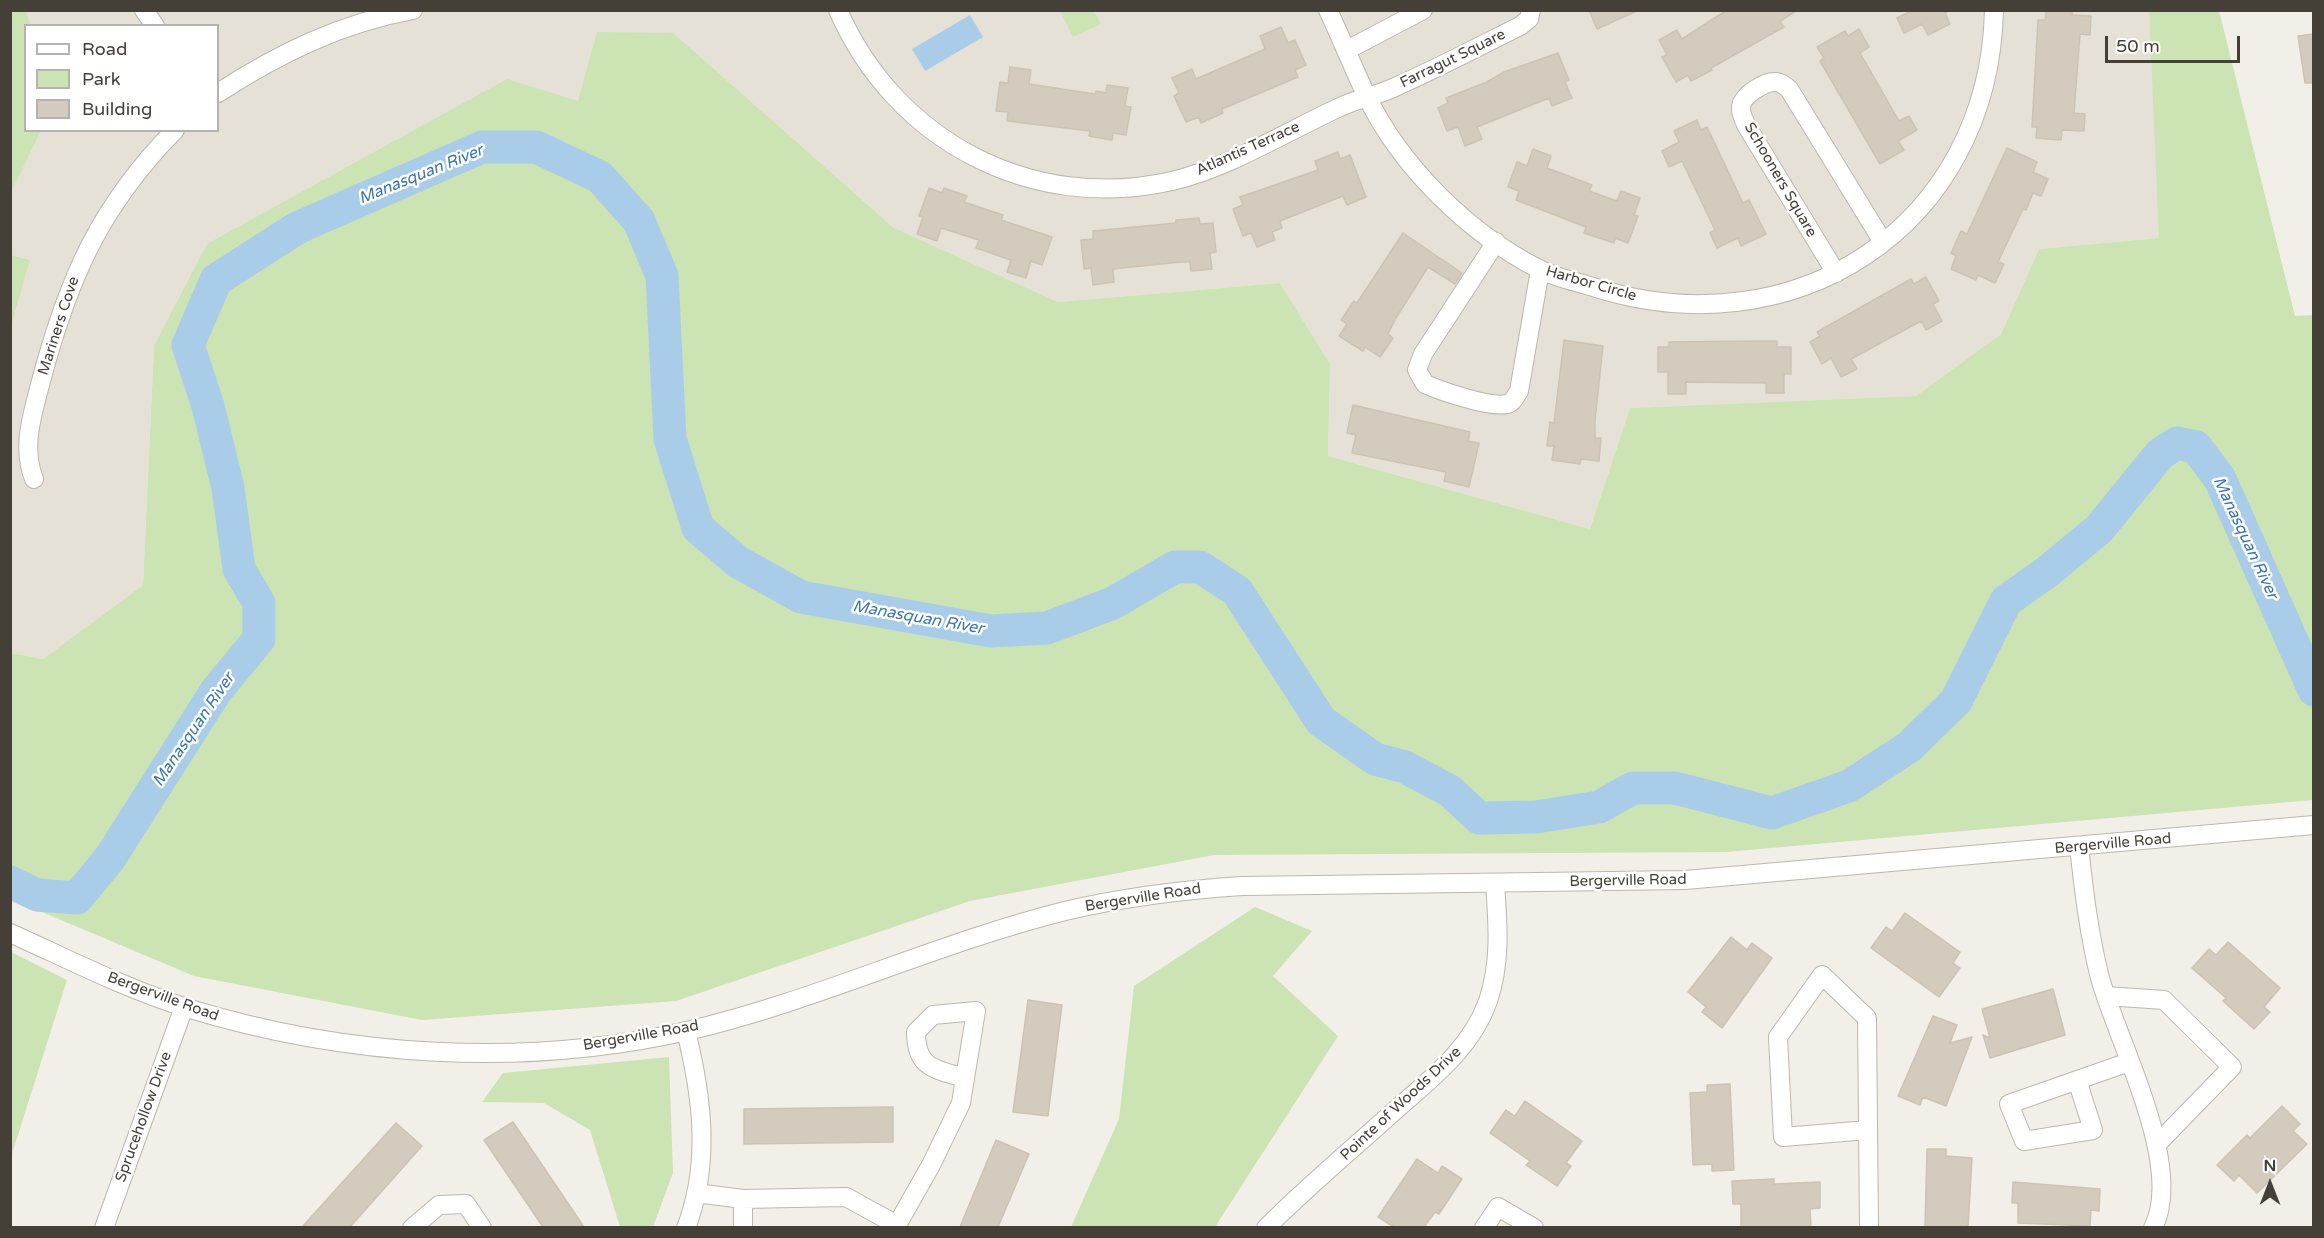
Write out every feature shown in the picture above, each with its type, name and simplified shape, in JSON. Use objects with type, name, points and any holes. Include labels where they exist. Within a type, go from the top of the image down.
[{"type":"street","points":[[144,10],[154,24]]},
{"type":"street","points":[[219,92],[277,56],[315,39],[354,24],[413,10]]},
{"type":"street","name":"Atlantis Terrace","points":[[838,10],[855,45],[879,81],[905,109],[934,133],[966,153],[1001,170],[1038,181],[1073,187],[1109,189],[1174,181],[1213,167],[1367,97]]},
{"type":"street","name":"Harbor Circle","points":[[1328,10],[1367,97],[1393,139],[1423,178],[1458,212],[1496,242],[1540,270],[1611,293],[1651,301],[1696,305],[1734,303],[1772,297],[1808,286],[1856,262],[1883,242],[1927,202],[1960,152],[1973,126],[1985,87],[1992,48],[1994,10]]},
{"type":"street","points":[[1347,50],[1424,10]]},
{"type":"street","name":"Farragut Square","points":[[1367,97],[1391,89],[1520,26],[1529,19],[1531,10]]},
{"type":"street","name":"Schooners Square","points":[[1836,273],[1746,125],[1741,109],[1743,101],[1754,91],[1772,82],[1779,82],[1789,89],[1883,242]]},
{"type":"street","name":"Mariners Cove","points":[[34,479],[27,451],[29,429],[54,334],[76,270],[125,187],[173,132]]},
{"type":"street","points":[[1496,242],[1423,354],[1417,370],[1425,384],[1489,403],[1506,405],[1512,402],[1519,391],[1540,270]]},
{"type":"street","name":"Bergerville Road","points":[[10,933],[104,976],[184,1007],[296,1035],[424,1051],[530,1051],[594,1045],[686,1031],[805,996],[1018,925],[1116,900],[1180,890],[1242,886],[1496,884],[1753,876],[2313,825]]},
{"type":"street","points":[[2079,847],[2092,946],[2106,996],[2157,1144],[2163,1176],[2162,1198],[2153,1227]]},
{"type":"street","name":"Pointe of Woods Drive","points":[[1266,1227],[1443,1067],[1472,1035],[1487,1003],[1496,970],[1498,948],[1496,884]]},
{"type":"street","points":[[1868,1130],[1783,1137],[1778,1037],[1822,975],[1867,1018],[1869,1227]]},
{"type":"street","points":[[2106,996],[2164,1000],[2232,1067],[2157,1144]]},
{"type":"street","name":"Sprucehollow Drive","points":[[104,1227],[184,1007]]},
{"type":"street","points":[[686,1031],[696,1072],[702,1121],[696,1193],[686,1227]]},
{"type":"street","points":[[2077,1080],[2093,1130],[2024,1141],[2008,1104],[2077,1080],[2129,1062]]},
{"type":"street","points":[[696,1193],[743,1199],[846,1197],[897,1226],[931,1165],[961,1103],[965,1078]]},
{"type":"street","points":[[743,1199],[743,1227]]},
{"type":"street","points":[[412,1227],[439,1205],[466,1204],[482,1227]]},
{"type":"street","points":[[1484,1227],[1498,1206],[1534,1227]]},
{"type":"shaded area","points":[[2149,10],[2160,238],[2039,249],[2001,334],[1916,396],[1630,408],[1590,529],[1328,456],[1330,364],[1280,283],[1058,302],[894,228],[673,34],[578,101],[154,346],[143,585],[43,659],[11,653],[11,327],[30,260],[11,255],[10,192],[40,132],[219,132],[219,24],[31,24],[26,11]]},
{"type":"green space","points":[[11,10],[26,11],[31,24],[24,24],[24,132],[41,132],[11,192]]},
{"type":"green space","points":[[1060,11],[1094,11],[1101,24],[1073,37]]},
{"type":"green space","points":[[2149,11],[2219,11],[2295,316],[2313,315],[2313,800],[1726,852],[1214,855],[970,901],[676,1001],[422,1020],[194,976],[11,899],[11,653],[43,659],[143,585],[154,346],[207,244],[507,79],[578,101],[597,32],[673,33],[894,228],[1058,302],[1280,283],[1330,364],[1328,456],[1590,529],[1630,408],[1916,396],[2001,334],[2039,249],[2159,238]]},
{"type":"green space","points":[[10,255],[30,260],[11,327]]},
{"type":"green space","points":[[1255,907],[1312,931],[1273,976],[1338,1036],[1215,1227],[1071,1227],[1119,1119],[1134,986]]},
{"type":"green space","points":[[11,952],[67,980],[11,1157]]},
{"type":"green space","points":[[669,1057],[673,1173],[653,1227],[620,1227],[590,1130],[544,1103],[482,1102],[503,1073]]},
{"type":"water","points":[[970,15],[983,37],[925,71],[912,49]]},
{"type":"building","points":[[1589,10],[1639,10],[1597,29]]},
{"type":"building","points":[[1727,10],[1798,10],[1780,21],[1784,27],[1711,68],[1712,70],[1691,81],[1688,75],[1676,82],[1662,57],[1667,55],[1659,40],[1677,30],[1682,39]]},
{"type":"building","points":[[1913,10],[1950,10],[1945,13],[1950,24],[1928,35],[1922,24],[1904,33],[1897,18]]},
{"type":"building","points":[[2046,10],[2073,10],[2072,15],[2091,16],[2090,35],[2080,34],[2074,113],[2085,114],[2084,131],[2062,130],[2061,140],[2036,138],[2037,127],[2032,127],[2038,20],[2045,20]]},
{"type":"building","points":[[1281,27],[1288,43],[1295,40],[1306,65],[1295,70],[1298,77],[1222,109],[1223,113],[1201,123],[1199,117],[1186,122],[1174,96],[1179,93],[1172,78],[1192,69],[1196,79],[1265,49],[1260,36]]},
{"type":"building","points":[[1859,29],[1869,47],[1860,53],[1899,121],[1909,116],[1917,130],[1898,141],[1904,150],[1880,164],[1820,61],[1824,58],[1817,47],[1845,31],[1848,36]]},
{"type":"building","points":[[2313,34],[2313,83],[2305,83],[2298,36]]},
{"type":"building","points":[[1558,53],[1569,80],[1565,82],[1572,98],[1552,106],[1549,98],[1477,127],[1482,139],[1465,146],[1458,127],[1447,131],[1438,108],[1448,103],[1446,98],[1487,82],[1504,72]]},
{"type":"building","points":[[1010,67],[1031,70],[1029,84],[1095,94],[1096,91],[1106,93],[1107,85],[1128,88],[1125,106],[1131,107],[1126,135],[1113,133],[1112,140],[1089,136],[1090,131],[1007,121],[1008,112],[996,111],[1000,82],[1008,83]]},
{"type":"building","points":[[1697,120],[1701,130],[1707,127],[1743,203],[1749,200],[1766,234],[1741,246],[1738,238],[1717,248],[1710,233],[1715,230],[1682,161],[1669,167],[1662,151],[1679,142],[1674,131]]},
{"type":"building","points":[[2007,148],[2037,162],[2033,172],[2048,179],[2041,196],[2033,193],[2026,210],[2023,209],[1998,262],[2004,264],[1995,283],[1978,275],[1976,280],[1951,269],[1956,256],[1951,253],[1961,231],[1967,234]]},
{"type":"building","points":[[1533,149],[1551,156],[1547,168],[1592,185],[1589,191],[1617,201],[1621,191],[1640,198],[1634,215],[1638,216],[1628,243],[1615,238],[1614,243],[1584,233],[1586,227],[1516,200],[1519,191],[1508,187],[1517,162],[1527,166]]},
{"type":"building","points":[[1338,152],[1340,159],[1350,155],[1366,197],[1347,205],[1343,196],[1280,221],[1282,228],[1272,232],[1275,240],[1257,247],[1251,233],[1243,236],[1233,209],[1243,205],[1240,197],[1318,170],[1315,161]]},
{"type":"building","points":[[929,188],[942,193],[944,188],[967,196],[964,202],[1003,215],[1001,220],[1052,237],[1042,265],[1031,261],[1026,278],[1007,272],[1011,260],[976,248],[979,240],[941,228],[937,241],[917,234],[923,217],[919,216]]},
{"type":"building","points":[[1199,218],[1200,224],[1213,223],[1216,252],[1210,253],[1212,269],[1191,271],[1190,262],[1180,262],[1113,269],[1114,282],[1093,285],[1091,268],[1084,269],[1081,240],[1093,239],[1093,231],[1176,223],[1176,220]]},
{"type":"building","points":[[1403,233],[1462,273],[1455,284],[1428,267],[1396,318],[1388,334],[1393,338],[1380,357],[1365,347],[1363,351],[1339,336],[1347,324],[1341,320],[1354,301],[1357,303]]},
{"type":"building","points":[[1926,277],[1939,301],[1933,304],[1942,321],[1926,330],[1921,321],[1851,359],[1857,369],[1841,377],[1831,358],[1822,364],[1810,342],[1820,336],[1817,332],[1911,279],[1914,284]]},
{"type":"building","points":[[1564,340],[1603,346],[1595,420],[1595,438],[1601,438],[1599,461],[1581,459],[1580,464],[1552,460],[1554,446],[1547,446],[1550,422],[1554,423]]},
{"type":"building","points":[[1777,341],[1777,347],[1791,347],[1791,374],[1784,374],[1784,393],[1766,393],[1766,383],[1686,382],[1686,394],[1668,394],[1668,372],[1658,372],[1658,347],[1669,347],[1669,342]]},
{"type":"building","points":[[1353,405],[1470,432],[1468,441],[1479,443],[1469,487],[1444,481],[1446,472],[1352,453],[1356,435],[1347,433]]},
{"type":"building","points":[[1905,913],[1960,952],[1953,963],[1960,968],[1939,997],[1871,948],[1886,927],[1892,931]]},
{"type":"building","points":[[1731,937],[1747,950],[1752,943],[1772,958],[1722,1028],[1702,1012],[1706,1007],[1688,992]]},
{"type":"building","points":[[2228,942],[2280,988],[2264,1007],[2270,1012],[2254,1029],[2223,1001],[2226,998],[2192,968],[2209,949],[2216,955]]},
{"type":"building","points":[[2053,989],[2065,1035],[1990,1058],[1983,1035],[1990,1038],[1982,1009]]},
{"type":"building","points":[[1028,1000],[1062,1005],[1048,1116],[1013,1112]]},
{"type":"building","points":[[1933,1016],[1957,1025],[1950,1043],[1972,1037],[1946,1106],[1923,1097],[1920,1105],[1898,1096]]},
{"type":"building","points":[[1730,1084],[1734,1170],[1712,1171],[1712,1164],[1693,1165],[1690,1093],[1707,1092],[1707,1085]]},
{"type":"building","points":[[1525,1101],[1582,1141],[1566,1163],[1571,1166],[1557,1186],[1526,1165],[1530,1161],[1490,1133],[1506,1110],[1515,1116]]},
{"type":"building","points":[[2282,1106],[2300,1124],[2293,1131],[2307,1144],[2257,1193],[2239,1175],[2234,1181],[2217,1165],[2247,1135],[2250,1138]]},
{"type":"building","points":[[893,1107],[893,1142],[744,1144],[744,1109]]},
{"type":"building","points":[[513,1122],[584,1227],[543,1227],[484,1140]]},
{"type":"building","points":[[396,1123],[422,1146],[350,1227],[302,1227]]},
{"type":"building","points":[[996,1140],[1029,1154],[998,1227],[960,1227]]},
{"type":"building","points":[[1927,1149],[1946,1149],[1946,1156],[1972,1158],[1968,1227],[1925,1227]]},
{"type":"building","points":[[1417,1159],[1438,1173],[1442,1166],[1462,1179],[1439,1214],[1435,1212],[1424,1227],[1394,1227],[1378,1217]]},
{"type":"building","points":[[1774,1179],[1774,1184],[1820,1182],[1820,1208],[1810,1209],[1811,1227],[1741,1227],[1741,1204],[1733,1204],[1732,1181]]},
{"type":"building","points":[[2013,1182],[2100,1189],[2099,1211],[2091,1210],[2090,1226],[2018,1223],[2018,1203],[2012,1203]]},
{"type":"waterway","name":"Manasquan River","points":[[10,882],[37,895],[77,898],[110,858],[216,691],[259,639],[259,603],[239,569],[228,488],[208,406],[188,345],[216,280],[297,228],[482,147],[536,147],[600,177],[639,221],[662,276],[670,439],[698,528],[738,562],[801,597],[991,631],[1047,628],[1113,603],[1175,567],[1200,567],[1237,591],[1321,721],[1375,759],[1405,767],[1450,791],[1479,818],[1536,817],[1599,807],[1633,788],[1675,788],[1772,813],[1849,786],[1909,747],[1956,701],[2006,601],[2047,572],[2099,529],[2160,454],[2177,443],[2196,447],[2220,479],[2314,690]]}]
